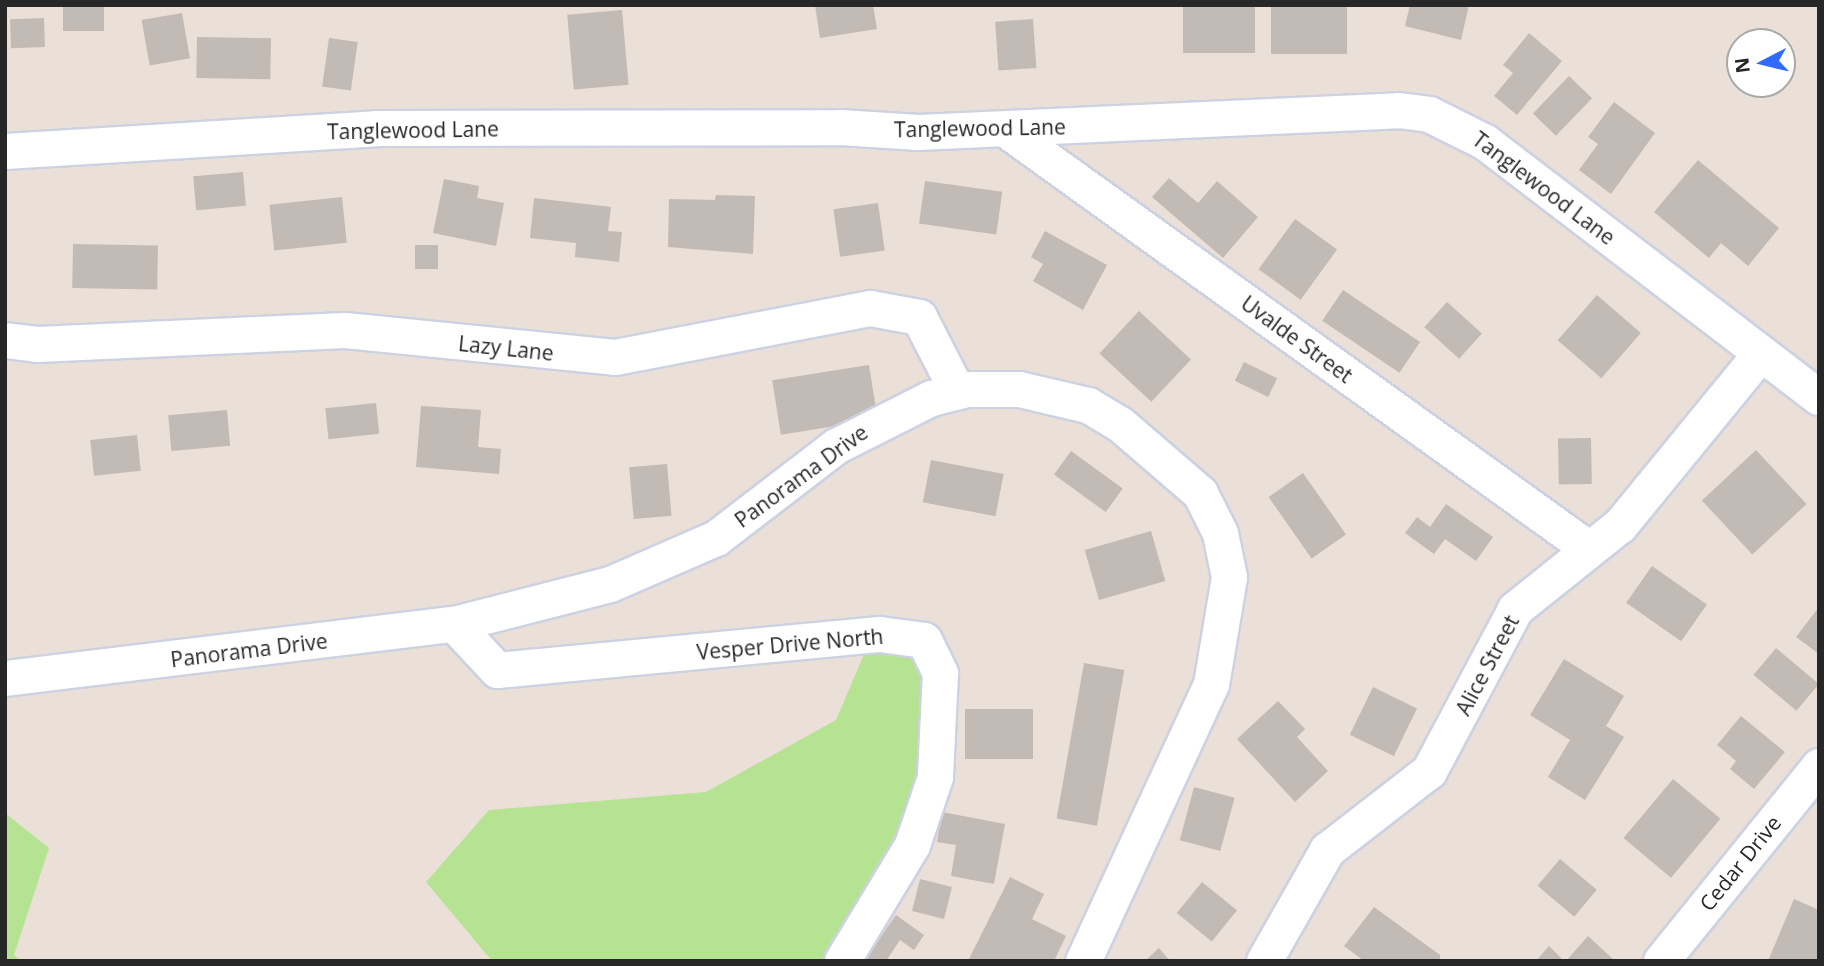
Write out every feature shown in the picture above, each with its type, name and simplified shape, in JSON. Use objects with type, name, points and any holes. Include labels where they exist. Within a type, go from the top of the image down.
[{"type":"street","name":"Tanglewood Lane","points":[[5,151],[376,128],[1005,128],[1398,110],[1429,114],[1485,142],[1819,397]]},
{"type":"street","name":"Uvalde Street","points":[[1005,128],[1589,550]]},
{"type":"street","name":"Lazy Lane","points":[[5,340],[37,344],[345,330],[615,357],[870,308],[919,317],[957,391]]},
{"type":"street","name":"Alice Street","points":[[1265,961],[1327,850],[1429,771],[1515,609],[1620,525],[1761,353]]},
{"type":"street","name":"Panorama Drive","points":[[5,678],[454,624],[610,584],[716,538],[883,418],[957,391],[1019,389],[1088,405],[1120,424],[1200,494],[1220,533],[1229,576],[1220,657],[1083,961]]},
{"type":"street","name":"Vesper Drive North","points":[[454,624],[497,670],[879,634],[924,640],[940,673],[935,777],[912,845],[842,961]]},
{"type":"street","name":"Cedar Drive","points":[[1661,961],[1819,766]]},
{"type":"green space","points":[[915,649],[932,690],[922,796],[831,961],[492,961],[426,882],[489,810],[706,792],[836,720],[865,652]]},
{"type":"green space","points":[[5,813],[49,848],[14,955],[21,961],[5,961]]},
{"type":"building","points":[[63,5],[104,5],[104,31],[63,31]]},
{"type":"building","points":[[815,5],[873,5],[877,29],[820,38]]},
{"type":"building","points":[[1183,5],[1255,5],[1255,53],[1183,53]]},
{"type":"building","points":[[1271,5],[1347,5],[1347,54],[1271,54]]},
{"type":"building","points":[[1410,5],[1469,5],[1461,40],[1405,26]]},
{"type":"building","points":[[622,10],[629,85],[574,90],[567,15]]},
{"type":"building","points":[[182,13],[190,58],[150,65],[142,20]]},
{"type":"building","points":[[44,18],[45,47],[11,48],[10,19]]},
{"type":"building","points":[[1033,19],[1036,68],[999,71],[995,22]]},
{"type":"building","points":[[1529,33],[1562,61],[1517,115],[1494,96],[1513,73],[1503,65]]},
{"type":"building","points":[[197,37],[271,38],[270,79],[196,78]]},
{"type":"building","points":[[329,38],[358,42],[351,91],[322,87]]},
{"type":"building","points":[[1569,76],[1592,98],[1556,136],[1533,113]]},
{"type":"building","points":[[1614,102],[1655,133],[1611,194],[1579,170],[1598,144],[1588,137]]},
{"type":"building","points":[[1698,160],[1779,228],[1748,266],[1721,243],[1709,258],[1654,212]]},
{"type":"building","points":[[243,172],[246,206],[196,210],[193,176]]},
{"type":"building","points":[[1169,178],[1198,203],[1217,181],[1258,217],[1223,258],[1152,197]]},
{"type":"building","points":[[444,179],[479,186],[477,198],[504,203],[496,246],[433,233]]},
{"type":"building","points":[[925,181],[1002,192],[996,234],[919,224]]},
{"type":"building","points":[[716,195],[755,196],[753,254],[668,247],[669,199],[715,200]]},
{"type":"building","points":[[342,197],[347,243],[274,250],[269,205]]},
{"type":"building","points":[[534,198],[611,207],[608,231],[622,232],[619,262],[575,257],[576,243],[530,238]]},
{"type":"building","points":[[878,203],[885,251],[840,257],[833,209]]},
{"type":"building","points":[[1295,219],[1337,250],[1301,300],[1259,269]]},
{"type":"building","points":[[1045,231],[1107,265],[1083,310],[1033,281],[1043,264],[1031,257]]},
{"type":"building","points":[[73,244],[158,245],[157,289],[72,288]]},
{"type":"building","points":[[415,245],[438,245],[438,269],[415,269]]},
{"type":"building","points":[[1343,290],[1420,342],[1399,373],[1322,321]]},
{"type":"building","points":[[1597,295],[1641,333],[1601,378],[1558,340]]},
{"type":"building","points":[[1447,302],[1482,333],[1459,359],[1424,327]]},
{"type":"building","points":[[1139,311],[1191,359],[1151,402],[1099,353]]},
{"type":"building","points":[[1244,362],[1277,378],[1268,397],[1235,381]]},
{"type":"building","points":[[869,365],[878,419],[781,435],[772,380]]},
{"type":"building","points":[[376,403],[379,434],[329,439],[325,408]]},
{"type":"building","points":[[421,406],[481,410],[478,447],[501,449],[499,474],[416,467]]},
{"type":"building","points":[[227,410],[230,446],[171,451],[168,415]]},
{"type":"building","points":[[137,435],[141,471],[94,476],[90,440]]},
{"type":"building","points":[[1591,438],[1592,484],[1559,485],[1558,439]]},
{"type":"building","points":[[1756,450],[1806,504],[1752,555],[1702,500]]},
{"type":"building","points":[[1071,451],[1123,489],[1106,512],[1054,474]]},
{"type":"building","points":[[931,460],[1004,474],[995,516],[923,502]]},
{"type":"building","points":[[667,464],[672,516],[634,519],[629,467]]},
{"type":"building","points":[[1303,473],[1346,534],[1312,559],[1269,497]]},
{"type":"building","points":[[1446,504],[1493,537],[1476,561],[1445,539],[1434,554],[1405,533],[1417,517],[1430,527]]},
{"type":"building","points":[[1151,531],[1165,581],[1099,600],[1085,550]]},
{"type":"building","points":[[1652,566],[1707,604],[1681,641],[1626,603]]},
{"type":"building","points":[[1819,607],[1819,654],[1796,637]]},
{"type":"building","points":[[1776,648],[1819,684],[1796,711],[1754,675]]},
{"type":"building","points":[[1564,659],[1624,696],[1606,726],[1624,737],[1585,800],[1548,777],[1570,740],[1530,715]]},
{"type":"building","points":[[1084,663],[1124,670],[1097,826],[1057,819]]},
{"type":"building","points":[[1373,687],[1417,708],[1394,756],[1350,735]]},
{"type":"building","points":[[1278,701],[1305,729],[1297,737],[1328,771],[1295,802],[1237,739]]},
{"type":"building","points":[[965,709],[1033,709],[1033,759],[965,759]]},
{"type":"building","points":[[1741,716],[1785,752],[1754,789],[1730,769],[1736,761],[1717,745]]},
{"type":"building","points":[[1673,779],[1720,819],[1671,878],[1624,838]]},
{"type":"building","points":[[1194,787],[1235,798],[1220,851],[1180,840]]},
{"type":"building","points":[[942,812],[1005,824],[994,884],[951,876],[956,845],[937,842]]},
{"type":"building","points":[[1560,859],[1597,890],[1574,917],[1538,886]]},
{"type":"building","points":[[1010,877],[1044,894],[1032,919],[1066,936],[1054,961],[968,961]]},
{"type":"building","points":[[920,879],[952,887],[944,919],[912,911]]},
{"type":"building","points":[[1202,882],[1237,910],[1212,941],[1177,913]]},
{"type":"building","points":[[1794,899],[1819,910],[1819,961],[1768,961]]},
{"type":"building","points":[[1374,907],[1440,955],[1440,961],[1364,961],[1344,946]]},
{"type":"building","points":[[896,915],[924,935],[914,950],[900,940],[886,961],[864,961]]},
{"type":"building","points":[[1588,936],[1615,961],[1566,961]]},
{"type":"building","points":[[1549,946],[1564,961],[1536,961]]},
{"type":"building","points":[[1159,948],[1170,961],[1145,961]]}]
